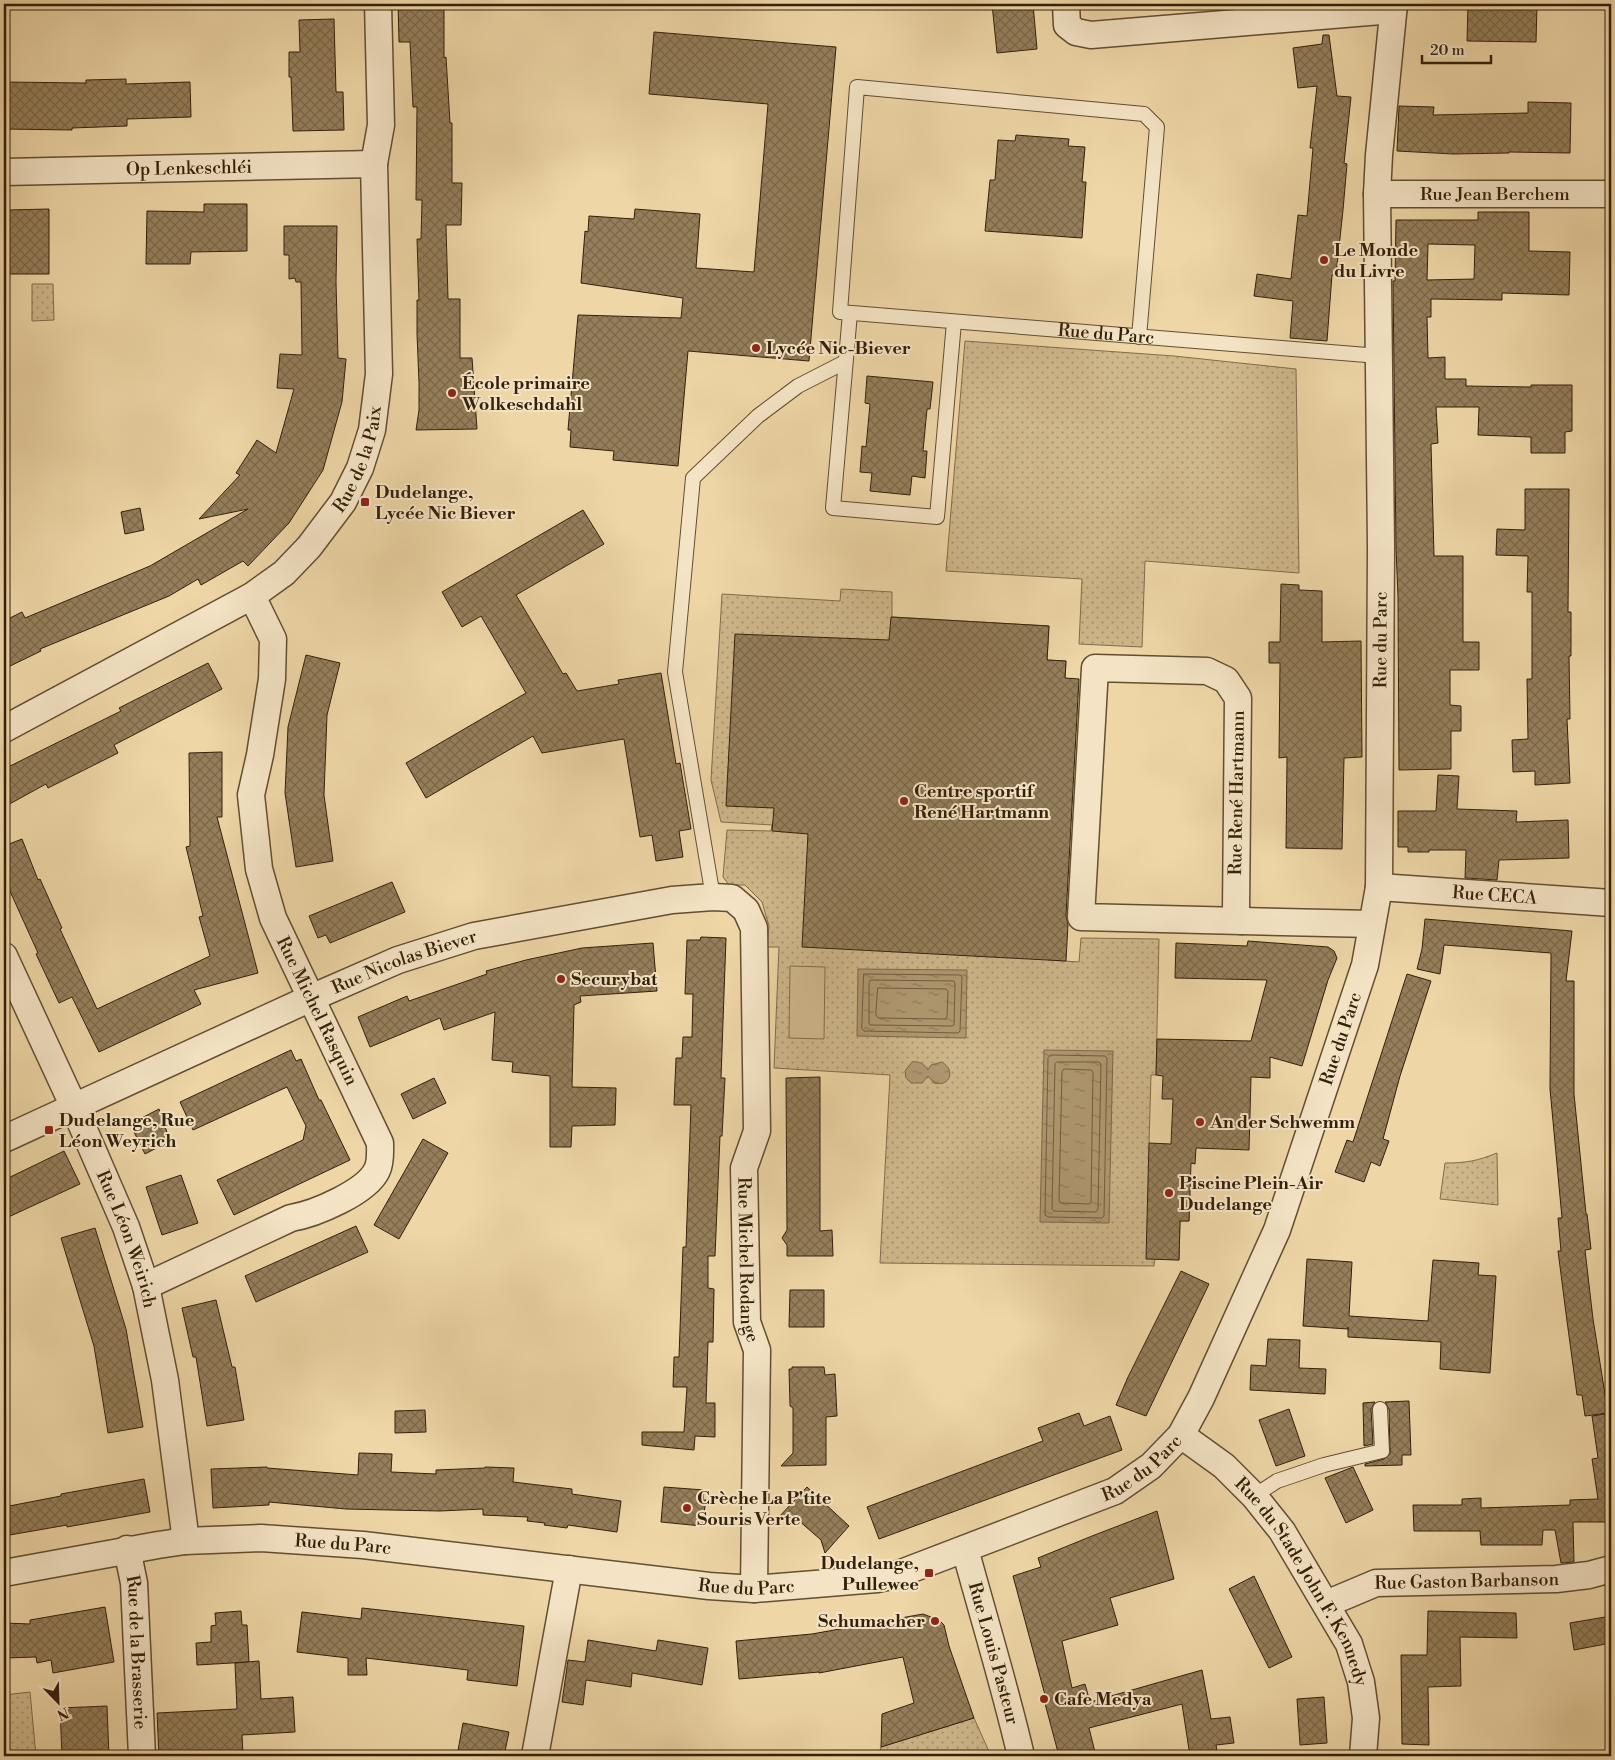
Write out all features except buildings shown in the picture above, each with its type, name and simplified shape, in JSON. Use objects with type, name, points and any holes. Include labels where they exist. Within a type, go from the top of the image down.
[{"type":"street","name":"Rue de la Paix","points":[[4,729],[252,596],[297,560],[343,502],[360,468],[372,430],[379,374],[374,164],[382,125],[378,4]]},
{"type":"street","points":[[1066,4],[1068,25],[1076,32],[1091,35],[1394,7]]},
{"type":"street","name":"Rue du Parc","points":[[4,1573],[127,1549],[185,1541],[262,1538],[363,1545],[709,1586],[754,1588],[877,1579],[896,1575],[966,1550],[1115,1491],[1151,1466],[1181,1435],[1201,1398],[1276,1230],[1365,965],[1380,887],[1381,546],[1377,194],[1379,154],[1394,7]]},
{"type":"street","name":"Op Lenkeschléi","points":[[4,172],[374,164]]},
{"type":"street","name":"Rue Jean Berchem","points":[[1377,194],[1611,194]]},
{"type":"street","name":"Rue Michel Rasquin","points":[[146,1286],[291,1218],[306,1215],[348,1195],[368,1184],[378,1169],[380,1143],[273,918],[259,869],[251,795],[260,754],[272,679],[273,639],[252,596]]},
{"type":"street","name":"Rue René Hartmann","points":[[1096,668],[1207,671],[1226,680],[1238,698],[1236,912],[1242,921],[1081,917],[1096,668]]},
{"type":"street","name":"Rue CECA","points":[[1380,887],[1611,903]]},
{"type":"street","name":"Rue Nicolas Biever","points":[[4,1139],[398,960],[474,936],[672,900],[713,896]]},
{"type":"street","name":"Rue Michel Rodange","points":[[713,896],[732,898],[746,910],[754,928],[757,1131],[744,1168],[747,1322],[757,1350],[754,1588]]},
{"type":"street","points":[[1242,921],[1372,924]]},
{"type":"street","name":"Rue Léon Weirich","points":[[4,956],[74,1107],[126,1227],[146,1286],[165,1380],[185,1541]]},
{"type":"street","name":"Rue du Stade John F. Kennedy","points":[[1181,1435],[1224,1466],[1254,1496],[1282,1531],[1326,1604],[1348,1644],[1361,1682],[1366,1718],[1363,1756]]},
{"type":"street","name":"Rue de la Brasserie","points":[[127,1549],[134,1583],[142,1756]]},
{"type":"street","name":"Rue Louis Pasteur","points":[[966,1550],[977,1595],[1005,1687],[1021,1756]]},
{"type":"street","points":[[536,1756],[569,1569]]},
{"type":"street","name":"Rue Gaston Barbanson","points":[[1326,1604],[1376,1583],[1556,1579],[1589,1575],[1611,1569]]},
{"type":"lane","points":[[954,322],[938,517],[833,508],[850,313],[840,312],[857,87],[1144,114],[1157,127],[1139,337]]},
{"type":"lane","name":"Rue du Parc","points":[[850,313],[1379,356]]},
{"type":"lane","points":[[713,896],[675,672],[693,478],[758,416],[798,386],[846,362]]},
{"type":"lane","points":[[1254,1496],[1284,1478],[1324,1465],[1382,1451],[1380,1410]]},
{"type":"shaded area","points":[[32,284],[53,284],[54,320],[32,321]]},
{"type":"shaded area","points":[[965,341],[1174,356],[1296,369],[1299,573],[1145,561],[1142,647],[1079,644],[1082,579],[946,571]]},
{"type":"shaded area","points":[[841,589],[892,592],[892,617],[1049,626],[1047,660],[1066,661],[1048,960],[1079,962],[1081,938],[1159,939],[1156,1075],[1151,1075],[1149,1143],[1190,1182],[1189,1221],[1180,1221],[1179,1260],[1155,1259],[1154,1266],[880,1263],[890,1075],[774,1068],[779,947],[767,947],[769,926],[762,902],[745,885],[729,885],[723,877],[727,830],[771,831],[772,825],[721,822],[711,780],[722,594],[840,601]]},
{"type":"shaded area","points":[[790,966],[825,967],[824,1039],[789,1038]]},
{"type":"shaded area","points":[[1497,1153],[1498,1205],[1440,1199],[1445,1163],[1471,1161]]},
{"type":"shaded area","points":[[30,1692],[36,1756],[6,1756],[4,1695]]},
{"type":"shaded area","points":[[974,1718],[991,1756],[878,1756],[881,1747]]},
{"type":"water","points":[[858,969],[967,970],[966,1038],[857,1036]]},
{"type":"water","points":[[1044,1050],[1113,1051],[1109,1223],[1040,1222]]},
{"type":"water","points":[[912,1062],[922,1063],[928,1070],[931,1065],[942,1062],[949,1070],[949,1077],[944,1083],[940,1084],[934,1083],[928,1076],[922,1083],[911,1083],[906,1078],[905,1071]]},
{"type":"place","name":"Le Monde du Livre","points":[[1324,260]]},
{"type":"place","name":"Lycée Nic-Biever","points":[[756,348]]},
{"type":"place","name":"École primaire Wolkeschdahl","points":[[452,393]]},
{"type":"place","name":"Dudelange, Lycée Nic Biever","points":[[365,502]]},
{"type":"place","name":"Centre sportif René Hartmann","points":[[904,801]]},
{"type":"place","name":"Securybat","points":[[561,979]]},
{"type":"place","name":"An der Schwemm","points":[[1200,1122]]},
{"type":"place","name":"Dudelange, Rue Léon Weyrich","points":[[49,1130]]},
{"type":"place","name":"Piscine Plein-Air Dudelange","points":[[1169,1193]]},
{"type":"place","name":"Crèche La P'tite Souris Verte","points":[[687,1508]]},
{"type":"place","name":"Dudelange, Pullewee","points":[[929,1573]]},
{"type":"place","name":"Schumacher","points":[[935,1621]]},
{"type":"place","name":"Cafe Medya","points":[[1044,1699]]}]
